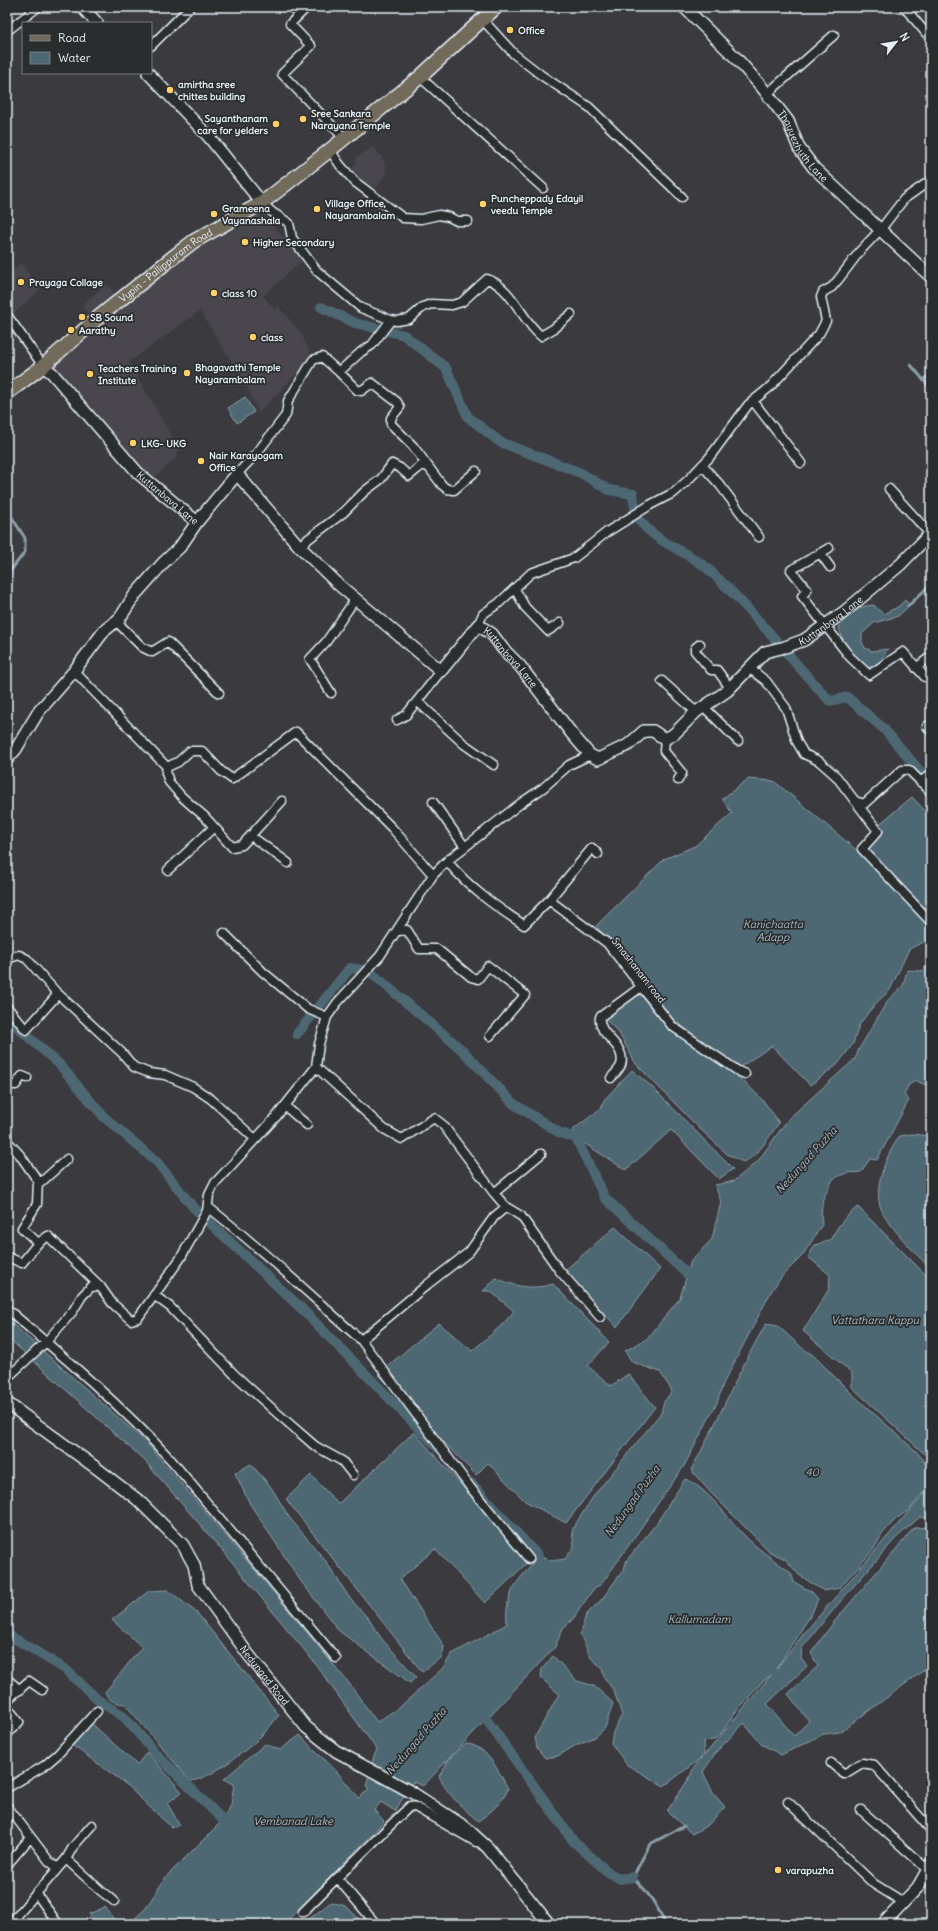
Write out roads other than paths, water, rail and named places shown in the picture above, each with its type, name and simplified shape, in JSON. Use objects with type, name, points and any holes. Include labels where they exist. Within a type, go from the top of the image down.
[{"type":"main road","name":"Vypin - Pallippuram Road","points":[[7,393],[43,366],[100,316],[194,241],[262,203],[330,150],[420,77],[496,7]]},
{"type":"street","points":[[7,30],[38,7]]},
{"type":"street","points":[[82,7],[96,22]]},
{"type":"street","points":[[152,45],[190,7]]},
{"type":"street","points":[[307,7],[290,24],[311,46],[282,74],[344,138]]},
{"type":"street","name":"Thayyezhuth Lane","points":[[684,7],[736,58],[767,94],[788,121],[799,148],[814,168],[931,277]]},
{"type":"street","points":[[904,7],[931,40]]},
{"type":"street","points":[[482,19],[514,54],[589,108],[682,197]]},
{"type":"street","points":[[767,94],[834,35]]},
{"type":"street","points":[[149,74],[209,137],[262,203],[272,212],[289,223],[292,238],[317,271],[361,308],[389,322],[409,319],[423,307],[431,304],[452,304],[462,302],[487,279],[496,284],[518,305],[541,336],[553,329],[571,314]]},
{"type":"street","points":[[420,77],[543,188]]},
{"type":"street","points":[[330,150],[354,182],[403,218],[421,219],[439,215],[458,221],[468,221]]},
{"type":"street","points":[[478,625],[483,614],[515,589],[532,573],[574,558],[607,532],[674,492],[702,465],[743,411],[770,387],[819,334],[826,321],[821,297],[823,292],[832,287],[904,199],[931,180]]},
{"type":"street","points":[[7,315],[43,366]]},
{"type":"street","points":[[340,372],[361,352],[372,345],[389,322]]},
{"type":"street","points":[[397,720],[406,715],[441,671],[339,585],[299,546],[237,474],[256,454],[286,415],[288,401],[313,360],[322,357],[340,372],[357,390],[361,391],[372,383],[397,402],[400,407],[391,418],[391,424],[404,436],[442,485],[447,489],[454,490],[476,471]]},
{"type":"street","name":"Kuttanbava Lane","points":[[43,366],[52,373],[138,473],[198,522],[237,474]]},
{"type":"street","points":[[753,401],[802,463]]},
{"type":"street","points":[[299,546],[344,512],[365,491],[381,479],[392,464],[400,468],[409,476],[422,465],[428,467]]},
{"type":"street","points":[[702,465],[720,485],[759,537]]},
{"type":"street","points":[[888,489],[930,533]]},
{"type":"street","points":[[7,757],[16,749],[39,711],[74,671],[104,630],[120,618],[143,584],[180,547],[198,522]]},
{"type":"street","name":"Kuttanbava Lane","points":[[665,739],[674,734],[700,710],[730,688],[765,652],[783,648],[804,640],[844,612],[901,564],[930,533]]},
{"type":"street","points":[[829,548],[791,570],[807,590],[802,596],[850,657],[869,675],[903,652],[925,678]]},
{"type":"street","points":[[820,553],[830,567]]},
{"type":"street","points":[[515,589],[525,606],[548,630],[560,623]]},
{"type":"street","points":[[331,693],[310,659],[326,642],[356,598]]},
{"type":"street","points":[[116,621],[142,647],[152,652],[168,642],[219,693]]},
{"type":"street","name":"Kuttanbava Lane","points":[[441,671],[478,625],[492,634],[503,649],[520,666],[590,755]]},
{"type":"street","points":[[700,644],[695,648],[695,651],[711,670],[717,670],[730,688]]},
{"type":"street","points":[[916,668],[931,656]]},
{"type":"street","points":[[749,668],[766,681],[786,708],[797,742],[804,754],[819,761],[836,776],[878,832],[862,849],[931,922]]},
{"type":"street","points":[[74,671],[167,767]]},
{"type":"street","points":[[662,681],[738,741]]},
{"type":"street","points":[[417,700],[464,744],[494,765]]},
{"type":"street","points":[[7,1260],[10,1258],[22,1263],[38,1243],[48,1236],[100,1286],[112,1303],[131,1320],[138,1318],[180,1259],[207,1209],[209,1195],[215,1183],[285,1106],[316,1067],[319,1044],[327,1017],[337,1003],[380,956],[398,931],[404,917],[433,875],[447,861],[521,803],[543,788],[569,765],[590,755],[598,759],[606,756],[628,745],[644,731],[653,731],[665,739],[664,751],[682,773],[678,780]]},
{"type":"street","points":[[167,767],[178,762],[190,751],[202,751],[221,772],[232,779],[296,732],[392,828],[433,875]]},
{"type":"street","points":[[167,767],[166,774],[169,782],[232,847],[242,844],[251,836],[282,801]]},
{"type":"street","points":[[855,801],[864,804],[902,770],[909,770],[931,792]]},
{"type":"street","points":[[920,782],[930,775]]},
{"type":"street","points":[[433,802],[465,847]]},
{"type":"street","points":[[168,870],[214,827]]},
{"type":"street","points":[[251,836],[288,863]]},
{"type":"street","points":[[447,861],[460,877],[488,902],[524,925],[549,900],[592,848],[598,854]]},
{"type":"street","name":"Smashanam road","points":[[549,900],[607,944],[672,1026],[738,1072],[745,1074]]},
{"type":"street","points":[[398,931],[407,930],[419,949],[437,949],[471,977],[478,979],[488,966],[525,995],[490,1036]]},
{"type":"street","points":[[224,933],[263,972],[308,1009],[327,1017]]},
{"type":"street","points":[[7,959],[19,955],[27,959],[58,994],[122,1053],[134,1067],[149,1073],[165,1075],[193,1087],[211,1099],[255,1139]]},
{"type":"street","points":[[611,1078],[621,1065],[621,1055],[618,1046],[604,1030],[600,1022],[600,1017],[641,987]]},
{"type":"street","points":[[7,1007],[26,1030],[58,994]]},
{"type":"street","points":[[316,1067],[384,1129],[402,1139],[434,1118],[443,1125],[494,1193],[506,1207],[521,1216],[559,1270],[600,1317]]},
{"type":"street","points":[[7,1083],[11,1086],[16,1085],[22,1076],[27,1078]]},
{"type":"street","points":[[285,1106],[307,1125]]},
{"type":"street","points":[[7,1140],[20,1155],[38,1181],[37,1204],[22,1228],[38,1243]]},
{"type":"street","points":[[494,1193],[541,1154]]},
{"type":"street","points":[[38,1185],[67,1159]]},
{"type":"street","points":[[361,1340],[469,1252],[494,1217],[506,1207]]},
{"type":"street","points":[[207,1209],[247,1237],[285,1273],[361,1340],[470,1487],[529,1559]]},
{"type":"street","points":[[7,1378],[46,1342],[73,1311],[82,1296],[91,1287],[100,1286]]},
{"type":"street","points":[[154,1295],[170,1307],[234,1374],[277,1413],[315,1446],[342,1461],[353,1475]]},
{"type":"street","points":[[7,1309],[46,1342],[147,1434],[182,1473],[336,1658]]},
{"type":"street","name":"Nedungad Road","points":[[7,1403],[138,1500],[183,1546],[194,1566],[198,1585],[283,1700],[306,1727],[319,1739],[368,1769],[413,1793],[465,1827],[488,1848],[549,1924]]},
{"type":"street","points":[[7,1679],[20,1690]]},
{"type":"street","points":[[7,1700],[29,1681],[42,1690]]},
{"type":"street","points":[[7,1706],[19,1722],[7,1734]]},
{"type":"street","points":[[7,1788],[44,1766],[58,1754],[97,1711]]},
{"type":"street","points":[[831,1762],[844,1774],[862,1763],[874,1765],[931,1830]]},
{"type":"street","points":[[788,1802],[874,1884],[903,1902]]},
{"type":"street","points":[[7,1806],[30,1838],[49,1861],[58,1868]]},
{"type":"street","points":[[303,1912],[410,1806],[488,1848]]},
{"type":"street","points":[[861,1810],[929,1867],[918,1887],[883,1924]]},
{"type":"street","points":[[10,1924],[66,1859],[73,1847],[92,1825]]},
{"type":"street","points":[[7,1864],[30,1838]]},
{"type":"street","points":[[66,1859],[114,1901]]},
{"type":"street","points":[[337,1878],[376,1924]]},
{"type":"street","points":[[36,1893],[58,1924]]},
{"type":"water","points":[[245,397],[254,412],[237,423],[228,408]]},
{"type":"water","points":[[905,600],[910,605],[898,616],[874,623],[862,634],[862,642],[865,648],[872,651],[888,649],[880,661],[872,666],[865,667],[858,663],[852,656],[842,637],[839,628],[842,623],[849,615],[863,607],[874,605],[883,614],[898,607]]},
{"type":"water","name":"Kanichaatta Adapp","points":[[748,779],[774,781],[861,854],[931,928],[931,936],[926,941],[909,949],[890,990],[875,1004],[859,1025],[853,1044],[837,1065],[810,1085],[772,1046],[740,1067],[700,1040],[672,1018],[596,926],[664,859],[695,846],[732,813],[722,799]]},
{"type":"water","points":[[912,797],[931,817],[931,915],[866,849],[877,826]]},
{"type":"water","name":"Vembanad Lake","points":[[931,963],[931,1078],[925,1085],[915,1080],[908,1086],[904,1095],[909,1100],[877,1160],[870,1159],[861,1172],[846,1173],[833,1179],[823,1199],[821,1214],[822,1225],[802,1256],[783,1275],[772,1290],[723,1384],[717,1403],[684,1466],[602,1583],[592,1591],[573,1619],[563,1628],[555,1647],[423,1786],[413,1782],[395,1811],[381,1802],[374,1810],[384,1821],[381,1825],[284,1924],[129,1924],[146,1908],[165,1878],[223,1820],[231,1805],[234,1784],[224,1779],[265,1744],[280,1750],[300,1735],[332,1766],[359,1798],[369,1789],[366,1786],[377,1750],[314,1662],[227,1556],[144,1460],[7,1337],[7,1319],[147,1443],[348,1682],[377,1722],[401,1706],[443,1668],[452,1654],[507,1624],[510,1595],[519,1580],[538,1556],[552,1561],[565,1559],[574,1547],[572,1530],[580,1517],[595,1494],[661,1413],[664,1402],[672,1391],[660,1372],[632,1362],[625,1351],[648,1338],[680,1298],[691,1261],[712,1239],[721,1202],[715,1185],[734,1181],[758,1161],[789,1118],[855,1059],[859,1049],[888,1000],[903,986],[907,970],[922,971]]},
{"type":"water","points":[[638,991],[663,1022],[740,1079],[767,1106],[779,1123],[759,1151],[754,1155],[743,1162],[727,1154],[699,1128],[636,1064],[619,1033],[605,1019]]},
{"type":"water","points":[[632,1070],[652,1087],[733,1169],[719,1179],[671,1130],[626,1170],[576,1138],[573,1130],[601,1108],[604,1100]]},
{"type":"water","points":[[912,1134],[929,1136],[931,1134],[931,1269],[902,1239],[883,1213],[880,1206],[880,1179],[886,1160],[900,1136]]},
{"type":"water","name":"Vattathara Kappu","points":[[858,1207],[931,1280],[931,1460],[852,1387],[852,1373],[803,1331],[829,1289],[830,1275],[808,1257],[815,1245],[830,1240],[842,1222]]},
{"type":"water","points":[[615,1227],[660,1269],[617,1327],[564,1271]]},
{"type":"water","points":[[496,1278],[510,1284],[524,1287],[538,1287],[553,1284],[609,1342],[588,1366],[611,1386],[628,1374],[655,1407],[566,1523],[525,1501],[488,1463],[476,1475],[378,1374],[439,1323],[472,1351],[503,1324],[514,1311],[490,1291],[483,1291]]},
{"type":"water","name":"40","points":[[766,1324],[778,1326],[802,1348],[813,1355],[851,1393],[917,1452],[931,1470],[931,1478],[926,1489],[909,1510],[896,1519],[883,1533],[873,1550],[839,1588],[824,1591],[799,1575],[785,1559],[770,1552],[711,1493],[691,1470],[746,1360]]},
{"type":"water","points":[[414,1432],[529,1561],[485,1603],[435,1549],[400,1579],[444,1646],[442,1657],[422,1672],[286,1499],[311,1475],[338,1504]]},
{"type":"water","points":[[251,1464],[271,1487],[289,1517],[325,1560],[351,1600],[368,1618],[381,1638],[416,1677],[410,1683],[339,1631],[300,1580],[250,1504],[235,1473]]},
{"type":"water","name":"Kallumadam","points":[[685,1479],[692,1482],[708,1495],[748,1539],[791,1573],[794,1582],[812,1592],[818,1599],[812,1613],[776,1669],[806,1631],[931,1486],[931,1519],[920,1517],[895,1539],[802,1648],[801,1659],[807,1666],[767,1704],[794,1736],[809,1721],[788,1694],[818,1666],[811,1653],[834,1622],[914,1528],[931,1527],[931,1665],[840,1732],[824,1734],[781,1755],[761,1744],[744,1723],[716,1752],[703,1772],[713,1793],[725,1807],[708,1825],[692,1834],[667,1811],[690,1777],[693,1769],[771,1675],[763,1681],[734,1714],[723,1731],[714,1740],[703,1741],[704,1754],[696,1762],[664,1786],[627,1765],[611,1743],[613,1732],[622,1715],[614,1691],[604,1677],[602,1668],[591,1658],[580,1634],[586,1615],[602,1599],[624,1569],[627,1560],[656,1524]]},
{"type":"water","points":[[168,1590],[197,1613],[279,1715],[264,1734],[238,1756],[207,1776],[190,1781],[125,1704],[118,1703],[108,1698],[105,1692],[142,1647],[112,1620],[149,1591]]},
{"type":"water","points":[[553,1656],[577,1681],[594,1686],[613,1703],[605,1728],[595,1737],[576,1745],[558,1756],[545,1758],[537,1748],[535,1737],[559,1694],[541,1678],[542,1669]]},
{"type":"water","points":[[88,1720],[137,1765],[147,1752],[182,1792],[167,1803],[180,1825],[171,1827],[122,1781],[69,1743]]},
{"type":"water","points":[[466,1744],[473,1745],[480,1749],[492,1760],[508,1789],[496,1807],[478,1821],[451,1795],[442,1783],[439,1776],[450,1758]]},
{"type":"water","points":[[331,1902],[346,1906],[364,1924],[303,1924]]},
{"type":"water","points":[[105,1907],[118,1924],[96,1924],[89,1914]]},
{"type":"waterway","points":[[321,307],[355,323],[404,335],[446,368],[468,417],[500,442],[581,473],[609,490],[633,494],[639,520],[647,529],[708,569],[756,617],[830,701],[847,697],[884,729],[931,784]]},
{"type":"waterway","points":[[911,365],[931,389]]},
{"type":"waterway","points":[[923,380],[931,374]]},
{"type":"waterway","points":[[7,500],[11,516],[25,538],[25,552],[7,575]]},
{"type":"waterway","points":[[908,606],[931,584]]},
{"type":"waterway","points":[[297,1034],[350,968],[369,971],[461,1049],[514,1104],[560,1133],[576,1138],[605,1198],[686,1273]]},
{"type":"waterway","points":[[7,1018],[59,1064],[104,1117],[157,1162],[193,1207],[301,1308],[438,1448]]},
{"type":"waterway","points":[[471,1483],[538,1556]]},
{"type":"waterway","points":[[7,1634],[65,1669],[98,1700],[124,1717],[158,1756],[223,1820]]},
{"type":"waterway","points":[[486,1719],[574,1842],[608,1872],[620,1879],[633,1877]]},
{"type":"waterway","points":[[665,1924],[652,1899],[633,1877],[650,1844],[684,1826]]},
{"type":"place","name":"Office","points":[[510,30]]},
{"type":"place","name":"amirtha sree chittes building","points":[[170,90]]},
{"type":"place","name":"Sree Sankara Narayana Temple","points":[[303,119]]},
{"type":"place","name":"Sayanthanam care for yelders","points":[[276,124]]},
{"type":"place","name":"Puncheppady Edayil veedu Temple","points":[[483,204]]},
{"type":"place","name":"Village Office, Nayarambalam","points":[[317,209]]},
{"type":"place","name":"Grameena Vayanashala","points":[[214,214]]},
{"type":"place","name":"Higher Secondary","points":[[245,242]]},
{"type":"place","name":"Prayaga Collage","points":[[21,282]]},
{"type":"place","name":"class 10","points":[[214,293]]},
{"type":"place","name":"SB Sound","points":[[82,317]]},
{"type":"place","name":"Aarathy","points":[[71,330]]},
{"type":"place","name":"class","points":[[253,337]]},
{"type":"place","name":"Bhagavathi Temple Nayarambalam","points":[[187,373]]},
{"type":"place","name":"Teachers Training Institute","points":[[90,374]]},
{"type":"place","name":"LKG- UKG","points":[[133,443]]},
{"type":"place","name":"Nair Karayogam Office","points":[[201,461]]},
{"type":"place","name":"varapuzha","points":[[778,1870]]},
{"type":"water label","name":"Nedungad Puzha","points":[[806,1160]]},
{"type":"water label","name":"Nedungad Puzha","points":[[632,1501]]},
{"type":"water label","name":"Nedungad Puzha","points":[[416,1741]]}]
